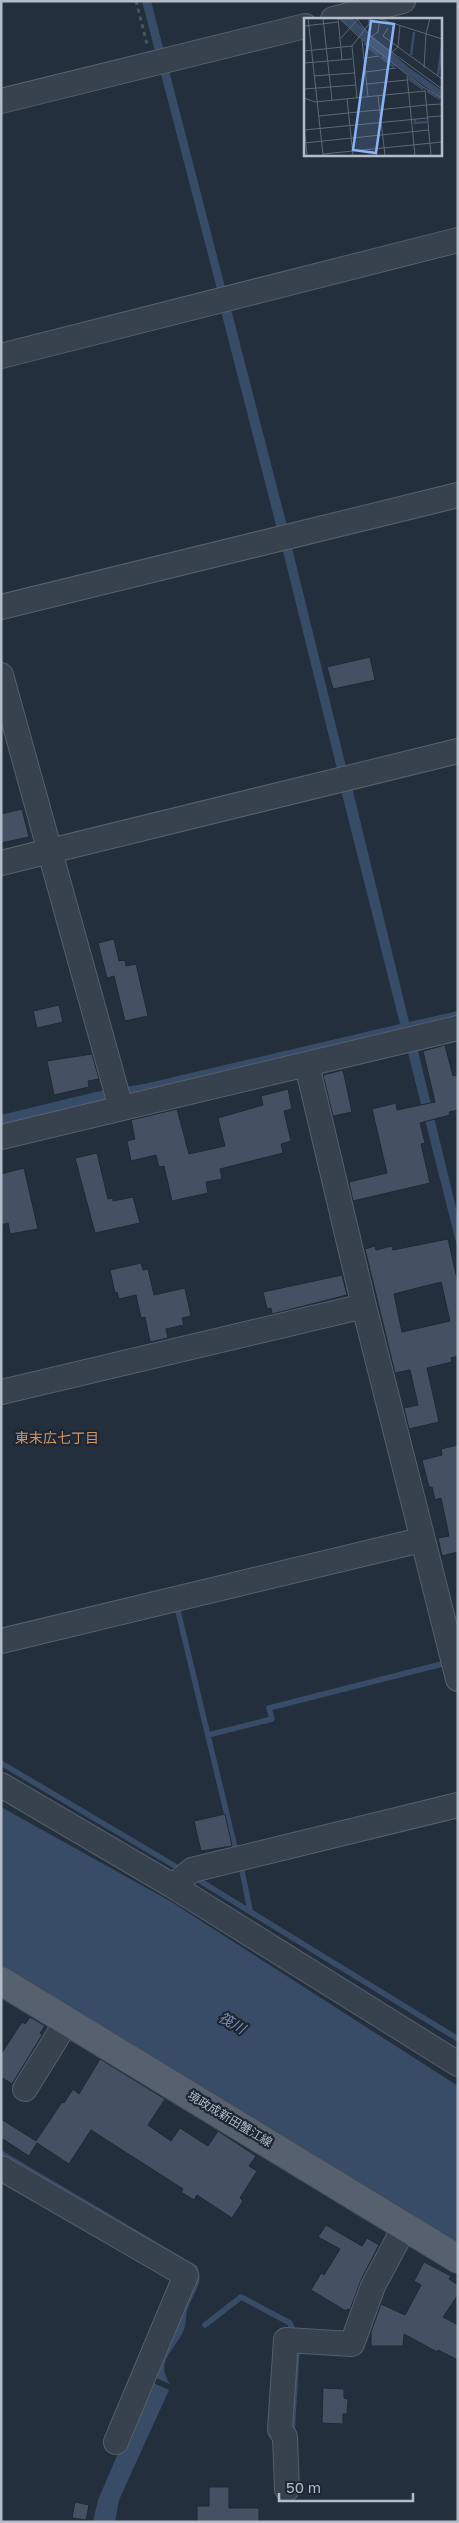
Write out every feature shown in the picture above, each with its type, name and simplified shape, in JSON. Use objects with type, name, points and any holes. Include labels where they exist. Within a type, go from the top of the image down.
[{"type":"main road","name":"境政成新田蟹江線","points":[[1,1981],[458,2259]]},
{"type":"street","points":[[337,18],[403,1]]},
{"type":"street","points":[[1,100],[304,26]]},
{"type":"street","points":[[1,356],[458,240]]},
{"type":"street","points":[[1,607],[458,495]]},
{"type":"street","points":[[1,675],[119,1098]]},
{"type":"street","points":[[1,863],[458,751]]},
{"type":"street","points":[[1,1136],[119,1098],[306,1065],[458,1028]]},
{"type":"street","points":[[306,1065],[421,1540],[458,1679]]},
{"type":"street","points":[[1,1392],[364,1306]]},
{"type":"street","points":[[1,1641],[421,1540]]},
{"type":"street","points":[[1,1785],[173,1886],[458,2064]]},
{"type":"street","points":[[173,1886],[192,1870],[458,1805]]},
{"type":"street","points":[[25,2089],[67,2021]]},
{"type":"street","points":[[1,2168],[186,2275],[116,2442]]},
{"type":"street","points":[[287,2488],[285,2437],[280,2429],[286,2340],[352,2344],[373,2286],[405,2226]]},
{"type":"path","points":[[136,1],[160,62]]},
{"type":"water","points":[[142,1],[151,1],[225,287],[217,289]]},
{"type":"water","points":[[231,309],[287,526],[277,529],[221,311]]},
{"type":"water","points":[[292,548],[346,767],[337,769],[283,551]]},
{"type":"water","points":[[352,787],[409,1022],[458,1011],[458,1017],[1,1125],[1,1115],[96,1092],[144,1084],[400,1024],[341,790]]},
{"type":"water","points":[[417,1047],[458,1216],[458,1250],[407,1049]]},
{"type":"water","name":"筏川","points":[[1,1807],[170,1901],[458,2086],[458,2243],[1,1968]]},
{"type":"water","points":[[1,2150],[197,2266],[200,2277],[199,2282],[188,2308],[184,2329],[165,2363],[164,2369],[170,2384],[154,2377],[194,2268],[1,2155]]},
{"type":"water","points":[[149,2381],[169,2390],[119,2500],[115,2522],[93,2522],[98,2500]]},
{"type":"building","points":[[370,657],[375,680],[333,689],[327,667]]},
{"type":"building","points":[[22,809],[29,837],[1,843],[1,814]]},
{"type":"building","points":[[114,939],[119,961],[125,960],[126,966],[136,964],[148,1016],[125,1021],[114,976],[107,978],[98,943]]},
{"type":"building","points":[[59,1005],[63,1022],[37,1028],[33,1011]]},
{"type":"building","points":[[445,1045],[453,1076],[458,1075],[458,1110],[449,1112],[450,1115],[420,1123],[425,1143],[421,1144],[430,1183],[353,1201],[349,1182],[387,1173],[372,1109],[396,1103],[397,1110],[435,1102],[423,1051]]},
{"type":"building","points":[[92,1054],[99,1079],[88,1081],[89,1087],[54,1095],[47,1061]]},
{"type":"building","points":[[343,1070],[352,1112],[333,1116],[323,1075]]},
{"type":"building","points":[[288,1089],[292,1109],[284,1111],[291,1141],[281,1144],[283,1153],[220,1169],[222,1179],[206,1182],[208,1193],[172,1201],[164,1166],[159,1167],[156,1155],[131,1161],[127,1141],[135,1139],[131,1120],[177,1109],[189,1154],[225,1146],[218,1118],[263,1105],[261,1096]]},
{"type":"building","points":[[97,1153],[108,1199],[113,1198],[113,1201],[133,1197],[140,1223],[95,1233],[75,1158]]},
{"type":"building","points":[[24,1168],[38,1229],[10,1234],[8,1223],[1,1225],[1,1174]]},
{"type":"building","points":[[448,1239],[458,1283],[458,1356],[451,1358],[452,1362],[427,1368],[439,1422],[409,1429],[404,1408],[418,1405],[410,1370],[395,1373],[365,1249],[375,1246],[376,1250],[392,1246],[393,1250]],"holes":[[[441,1282],[450,1321],[402,1332],[394,1294]]]},
{"type":"building","points":[[141,1263],[143,1270],[148,1269],[154,1295],[185,1288],[191,1316],[182,1318],[184,1325],[166,1329],[168,1338],[150,1342],[145,1317],[141,1318],[136,1295],[119,1299],[117,1292],[115,1293],[110,1270]]},
{"type":"building","points":[[342,1275],[347,1295],[272,1314],[271,1308],[267,1309],[263,1292]]},
{"type":"building","points":[[458,1445],[458,1552],[442,1556],[438,1538],[449,1536],[441,1498],[435,1500],[432,1487],[429,1487],[422,1460],[442,1455],[441,1449]]},
{"type":"building","points":[[225,1814],[232,1846],[201,1851],[194,1821]]},
{"type":"building","points":[[30,2017],[45,2026],[40,2033],[42,2035],[12,2084],[1,2077],[1,2054],[22,2022],[25,2024]]},
{"type":"building","points":[[100,2059],[165,2099],[148,2125],[171,2141],[180,2128],[208,2146],[218,2131],[256,2156],[249,2166],[257,2171],[240,2198],[243,2201],[232,2218],[197,2195],[194,2200],[181,2192],[183,2189],[91,2130],[69,2164],[37,2143],[29,2156],[1,2138],[1,2119],[36,2141],[73,2089],[79,2094]]},
{"type":"building","points":[[326,2225],[362,2246],[367,2238],[379,2245],[361,2280],[350,2310],[347,2309],[346,2311],[311,2290],[321,2273],[324,2275],[340,2249],[318,2237]]},
{"type":"building","points":[[424,2262],[451,2276],[449,2279],[458,2285],[458,2295],[443,2317],[458,2325],[458,2360],[438,2350],[437,2352],[404,2334],[403,2346],[371,2346],[371,2332],[381,2304],[405,2315],[421,2285],[414,2281]]},
{"type":"building","points":[[323,2388],[344,2389],[344,2398],[348,2399],[347,2414],[343,2414],[343,2424],[322,2423]]},
{"type":"building","points":[[209,2487],[229,2487],[229,2508],[259,2508],[259,2522],[197,2522],[197,2506],[209,2506]]},
{"type":"building","points":[[75,2502],[89,2505],[86,2520],[72,2518]]},
{"type":"waterway","points":[[177,1607],[236,1852]]},
{"type":"waterway","points":[[208,1735],[272,1719],[269,1708],[442,1664]]},
{"type":"waterway","points":[[1,1763],[175,1866]]},
{"type":"waterway","points":[[241,1866],[250,1910]]},
{"type":"waterway","points":[[197,1879],[458,2039]]},
{"type":"waterway","points":[[205,2325],[241,2297],[290,2323],[294,2334]]},
{"type":"waterway","points":[[292,2432],[297,2349]]},
{"type":"district","name":"東末広七丁目","points":[[57,1438]]}]
